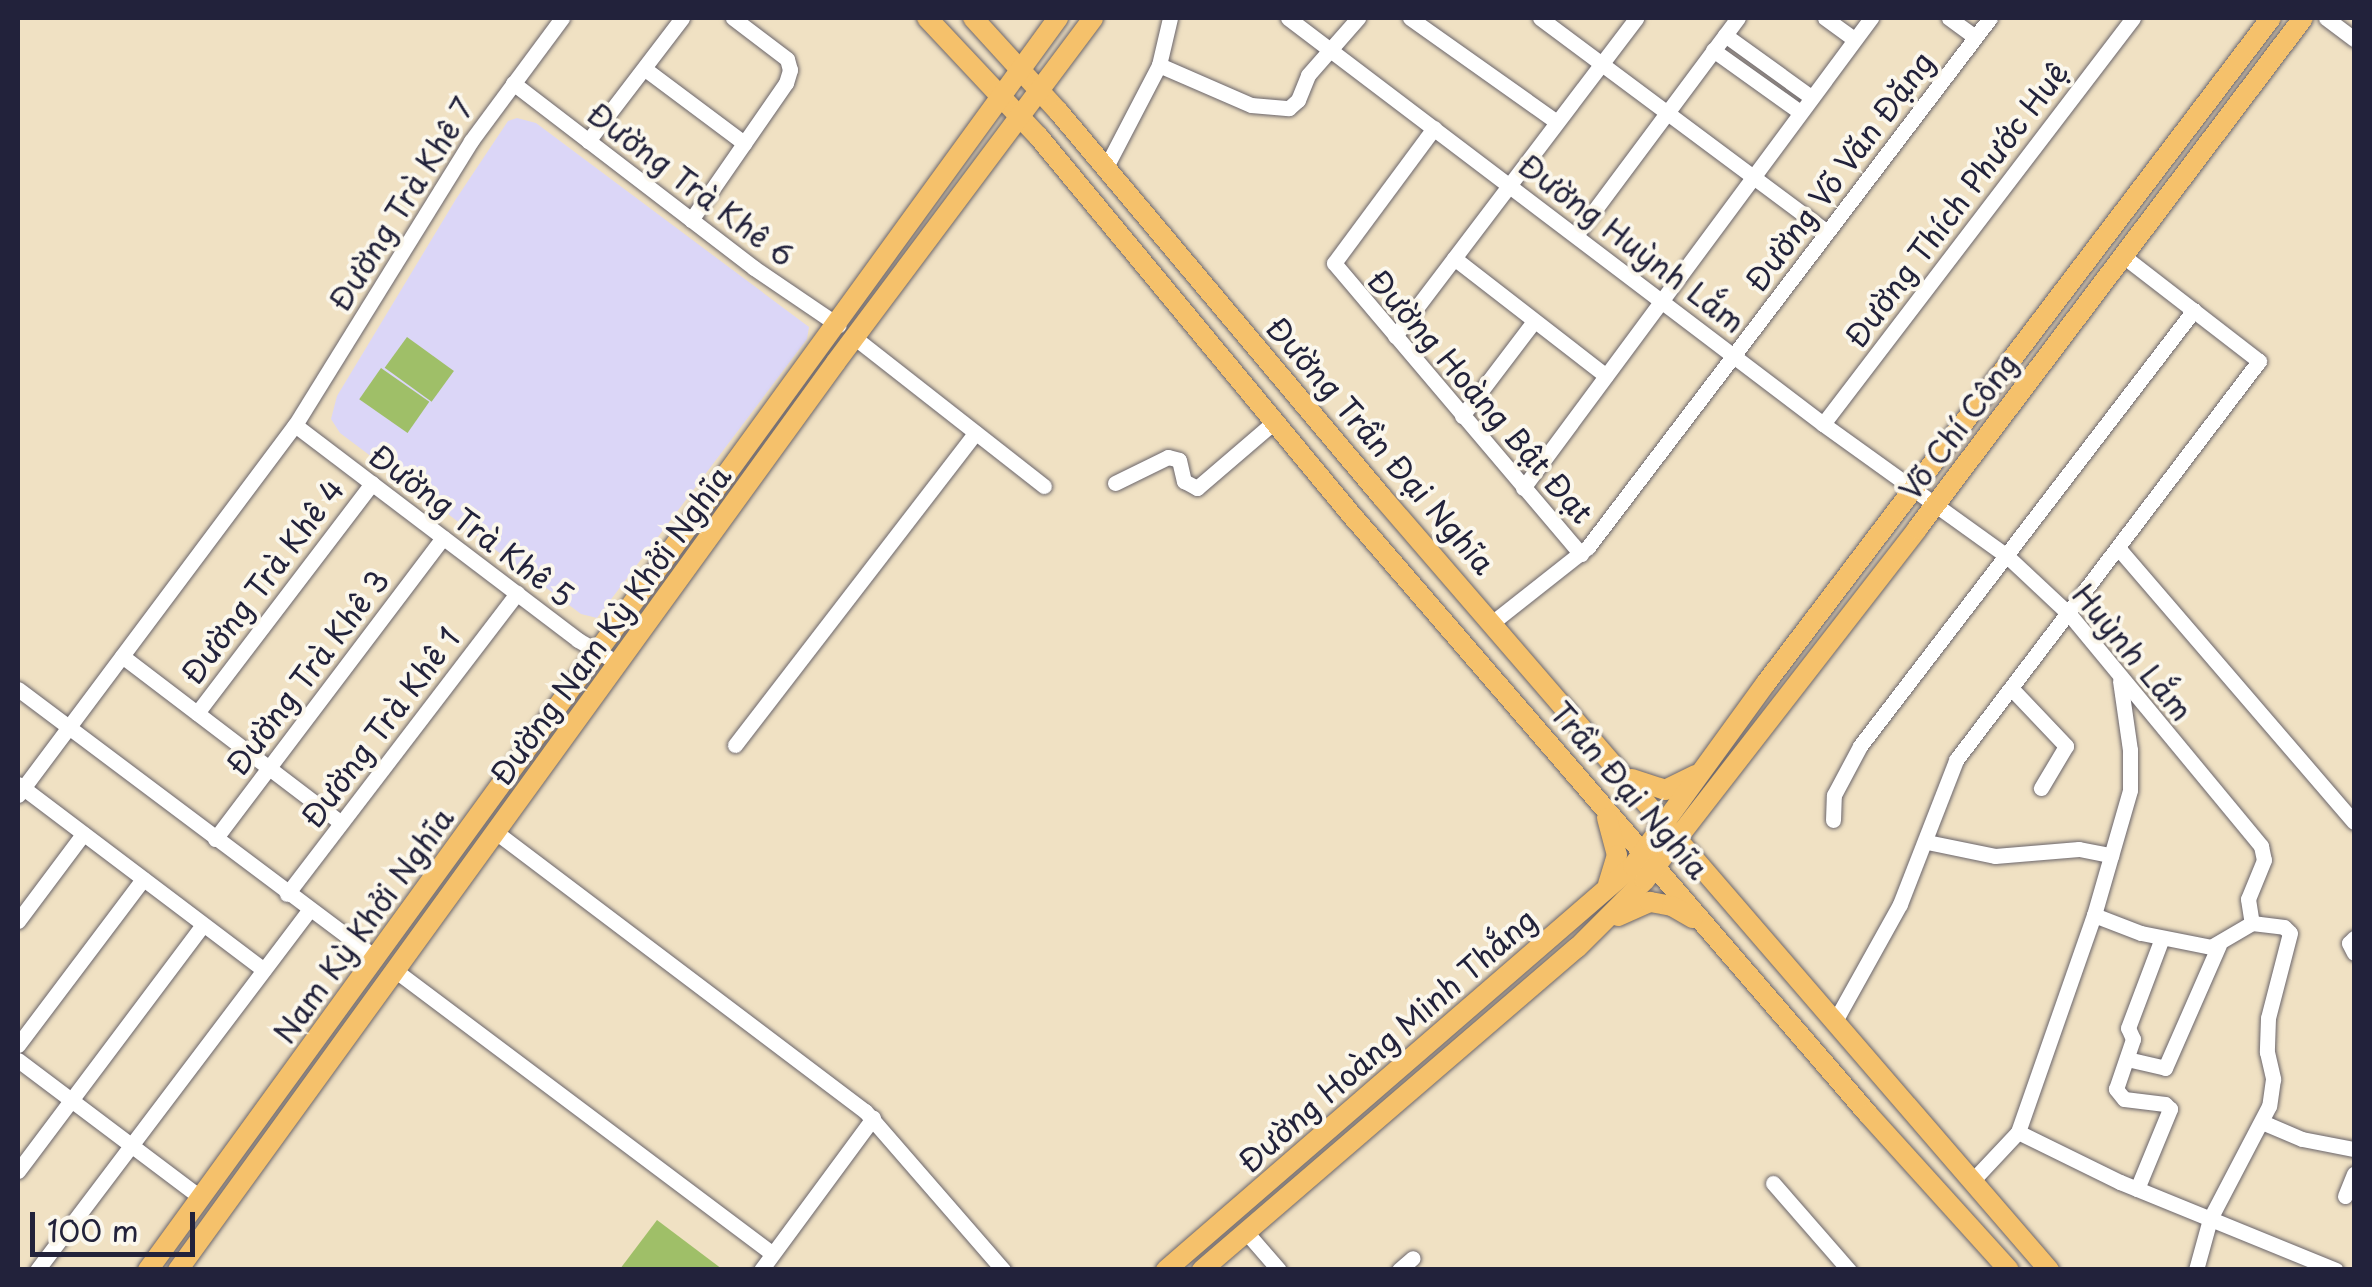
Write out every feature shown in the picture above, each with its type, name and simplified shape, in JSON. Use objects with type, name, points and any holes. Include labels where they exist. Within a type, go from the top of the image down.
[{"type":"main road","points":[[927,18],[1019,117]]},
{"type":"main road","name":"Đường Trần Đại Nghĩa","points":[[973,18],[1040,89],[1382,496],[1698,860]]},
{"type":"main road","name":"Đường Nam Kỳ Khởi Nghĩa","points":[[178,1270],[619,664],[846,332],[998,94],[1058,18]]},
{"type":"main road","name":"Đường Nam Kỳ Khởi Nghĩa","points":[[846,332],[1094,18]]},
{"type":"main road","name":"Võ Chí Công","points":[[1672,830],[1705,767],[2271,18]]},
{"type":"main road","name":"Võ Chí Công","points":[[1650,860],[1939,510],[2302,18]]},
{"type":"main road","name":"Trần Đại Nghĩa","points":[[1019,117],[1356,520],[2009,1270]]},
{"type":"main road","name":"Nam Kỳ Khởi Nghĩa","points":[[148,1270],[599,652],[846,332]]},
{"type":"main road","points":[[1356,520],[1382,496]]},
{"type":"main road","points":[[1623,773],[1643,786],[1665,790],[1682,786],[1705,767]]},
{"type":"main road","points":[[1596,901],[1611,880],[1618,855],[1600,802]]},
{"type":"main road","name":"Đường Hoàng Minh Thắng","points":[[1166,1270],[1596,901],[1650,860]]},
{"type":"main road","name":"Đường Hoàng Minh Thắng","points":[[1202,1270],[1577,948],[1650,860]]},
{"type":"main road","name":"Trần Đại Nghĩa","points":[[1698,860],[2048,1270]]},
{"type":"main road","points":[[1577,948],[1624,912],[1650,902],[1680,910],[1716,936]]},
{"type":"main road","points":[[1232,1214],[1246,1232]]},
{"type":"main road","points":[[1995,1252],[2016,1233]]},
{"type":"street","name":"Đường Trà Khê 7","points":[[19,789],[295,424],[456,164],[562,18]]},
{"type":"street","points":[[588,142],[682,18]]},
{"type":"street","points":[[691,220],[786,83],[790,70],[787,58],[733,18]]},
{"type":"street","points":[[1106,167],[1159,65],[1170,18]]},
{"type":"street","name":"Đường Huỳnh Lắm","points":[[1288,18],[1939,510]]},
{"type":"street","points":[[1159,65],[1250,105],[1288,108],[1298,100],[1308,76],[1358,18]]},
{"type":"street","points":[[1410,18],[1557,122]]},
{"type":"street","points":[[1540,18],[1827,232]]},
{"type":"street","points":[[1395,336],[1636,18]]},
{"type":"street","points":[[1576,235],[1738,18]]},
{"type":"street","points":[[1825,18],[1854,39]]},
{"type":"street","points":[[1523,488],[1870,18]]},
{"type":"street","points":[[1949,18],[1974,37]]},
{"type":"street","name":"Đường Võ Văn Đặng","points":[[1493,622],[1581,554],[1990,18]]},
{"type":"street","name":"Đường Thích Phước Huệ","points":[[1823,424],[2133,18]]},
{"type":"street","points":[[2326,18],[2354,38]]},
{"type":"street","points":[[1724,35],[1811,97]]},
{"type":"street","points":[[1713,50],[1800,112]]},
{"type":"street","points":[[645,69],[744,143]]},
{"type":"street","name":"Đường Trà Khê 6","points":[[513,83],[1044,486]]},
{"type":"street","name":"Đường Hoàng Bật Đạt","points":[[1434,128],[1334,264],[1581,554]]},
{"type":"street","points":[[1835,1021],[1883,938],[1926,842],[1956,760],[2070,615],[2259,360],[2123,256]]},
{"type":"street","points":[[1454,258],[1606,376]]},
{"type":"street","points":[[1833,820],[1834,795],[1860,746],[2008,558],[2194,310]]},
{"type":"street","points":[[1462,416],[1534,321]]},
{"type":"street","points":[[1115,483],[1168,457],[1179,460],[1184,481],[1197,488],[1274,422]]},
{"type":"street","name":"Đường Trà Khê 5","points":[[295,424],[517,594],[619,664]]},
{"type":"street","points":[[735,745],[975,434]]},
{"type":"street","name":"Đường Trà Khê 4","points":[[197,713],[372,483]]},
{"type":"street","name":"Huỳnh Lắm","points":[[1939,510],[2008,558],[2070,615],[2261,846],[2264,860],[2248,899],[2252,923]]},
{"type":"street","name":"Đường Trà Khê 3","points":[[215,839],[443,538]]},
{"type":"street","points":[[2119,549],[2354,822]]},
{"type":"street","name":"Đường Trà Khê 1","points":[[287,894],[517,594]]},
{"type":"street","points":[[122,656],[341,823]]},
{"type":"street","points":[[1973,1180],[2018,1132],[2112,855],[2130,790],[2130,750],[2119,678]]},
{"type":"street","points":[[2011,688],[2066,746],[2041,788]]},
{"type":"street","points":[[18,690],[376,958]]},
{"type":"street","points":[[19,789],[264,970]]},
{"type":"street","points":[[497,833],[873,1118],[1003,1270]]},
{"type":"street","points":[[18,921],[83,834]]},
{"type":"street","points":[[1926,842],[1994,856],[2078,849],[2112,855]]},
{"type":"street","points":[[18,1045],[143,879]]},
{"type":"street","points":[[38,1270],[309,910]]},
{"type":"street","points":[[2094,915],[2189,945],[2218,945],[2252,923],[2284,928],[2290,933],[2268,1018],[2267,1052],[2273,1080],[2262,1122],[2210,1219],[2196,1270]]},
{"type":"street","points":[[18,1171],[203,925]]},
{"type":"street","points":[[2137,1190],[2170,1109],[2118,1096],[2133,1039],[2128,1028],[2162,938]]},
{"type":"street","points":[[2354,938],[2349,943],[2354,953]]},
{"type":"street","points":[[2127,1058],[2165,1068],[2218,945]]},
{"type":"street","points":[[396,971],[772,1253]]},
{"type":"street","points":[[18,1060],[201,1198]]},
{"type":"street","points":[[761,1270],[873,1118]]},
{"type":"street","points":[[2262,1122],[2302,1139],[2354,1149]]},
{"type":"street","points":[[2018,1132],[2297,1263],[2336,1270]]},
{"type":"street","points":[[2344,1196],[2354,1174]]},
{"type":"street","points":[[1773,1183],[1840,1266]]},
{"type":"street","points":[[1246,1232],[1279,1270]]},
{"type":"street","points":[[1399,1270],[1413,1258]]},
{"type":"shaded area","points":[[517,118],[536,123],[809,327],[807,339],[597,618],[581,614],[340,433],[331,419],[337,396],[456,199],[508,121]]},
{"type":"green space","points":[[407,337],[454,371],[432,402],[385,368]]},
{"type":"green space","points":[[381,368],[429,402],[408,433],[359,399]]},
{"type":"green space","points":[[657,1220],[722,1269],[620,1269]]}]
